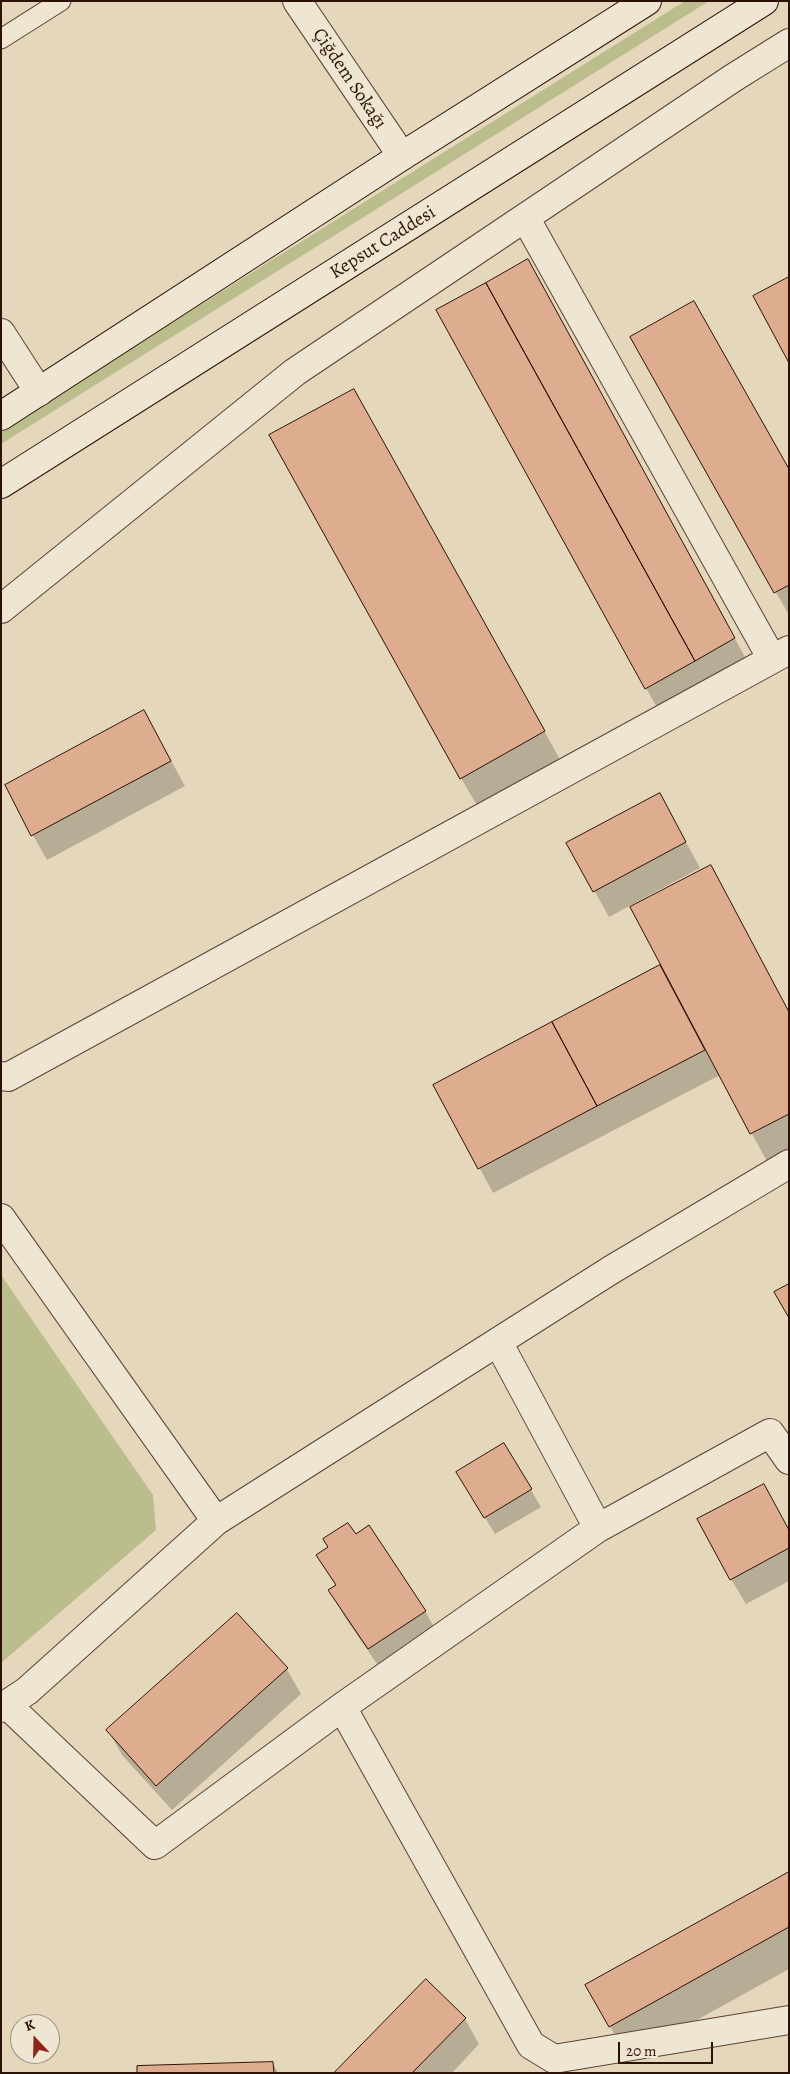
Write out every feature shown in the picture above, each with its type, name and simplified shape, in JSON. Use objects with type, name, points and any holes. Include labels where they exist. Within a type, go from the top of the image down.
[{"type":"street","name":"Çiğdem Sokağı","points":[[297,1],[402,156]]},
{"type":"street","points":[[1,416],[402,156],[646,1]]},
{"type":"street","name":"Kepsut Caddesi","points":[[1,484],[764,1]]},
{"type":"street","points":[[1,609],[295,372],[526,219],[732,78],[789,43]]},
{"type":"street","points":[[1,1076],[8,1077],[780,654],[526,219]]},
{"type":"street","points":[[1,333],[39,392]]},
{"type":"street","points":[[789,1164],[610,1270],[216,1521],[27,1691],[4,1706],[155,1845],[342,1707],[598,1528],[770,1433],[789,1460]]},
{"type":"street","points":[[1,1218],[216,1521]]},
{"type":"street","points":[[498,1342],[598,1528]]},
{"type":"street","points":[[342,1707],[531,2045],[554,2059],[789,2020]]},
{"type":"lane","points":[[1,39],[61,1]]},
{"type":"green space","points":[[685,1],[709,1],[1,444],[1,430]]},
{"type":"green space","points":[[1,1275],[153,1495],[156,1530],[1,1663]]},
{"type":"building","points":[[528,259],[735,638],[695,661],[486,283]]},
{"type":"building","points":[[789,277],[789,363],[753,296]]},
{"type":"building","points":[[486,283],[695,661],[645,689],[436,310]]},
{"type":"building","points":[[694,301],[789,469],[789,585],[774,593],[630,337]]},
{"type":"building","points":[[354,389],[545,731],[460,779],[269,435]]},
{"type":"building","points":[[144,710],[171,761],[31,836],[5,785]]},
{"type":"building","points":[[660,793],[686,842],[593,892],[566,843]]},
{"type":"building","points":[[711,865],[789,1012],[789,1114],[750,1134],[630,907]]},
{"type":"building","points":[[660,965],[705,1050],[597,1106],[552,1022]]},
{"type":"building","points":[[552,1022],[597,1106],[478,1169],[433,1085]]},
{"type":"building","points":[[789,1284],[789,1318],[774,1292]]},
{"type":"building","points":[[504,1443],[532,1489],[484,1518],[456,1472]]},
{"type":"building","points":[[764,1484],[789,1530],[789,1548],[730,1580],[697,1519]]},
{"type":"building","points":[[348,1523],[356,1534],[369,1525],[426,1611],[368,1649],[328,1590],[336,1585],[316,1555],[328,1547],[323,1539]]},
{"type":"building","points":[[237,1613],[288,1668],[156,1786],[106,1730]]},
{"type":"building","points":[[789,1872],[789,1927],[609,2027],[585,1985]]},
{"type":"building","points":[[426,1979],[466,2018],[412,2073],[334,2073]]},
{"type":"building","points":[[273,2062],[274,2073],[137,2073],[137,2066]]}]
